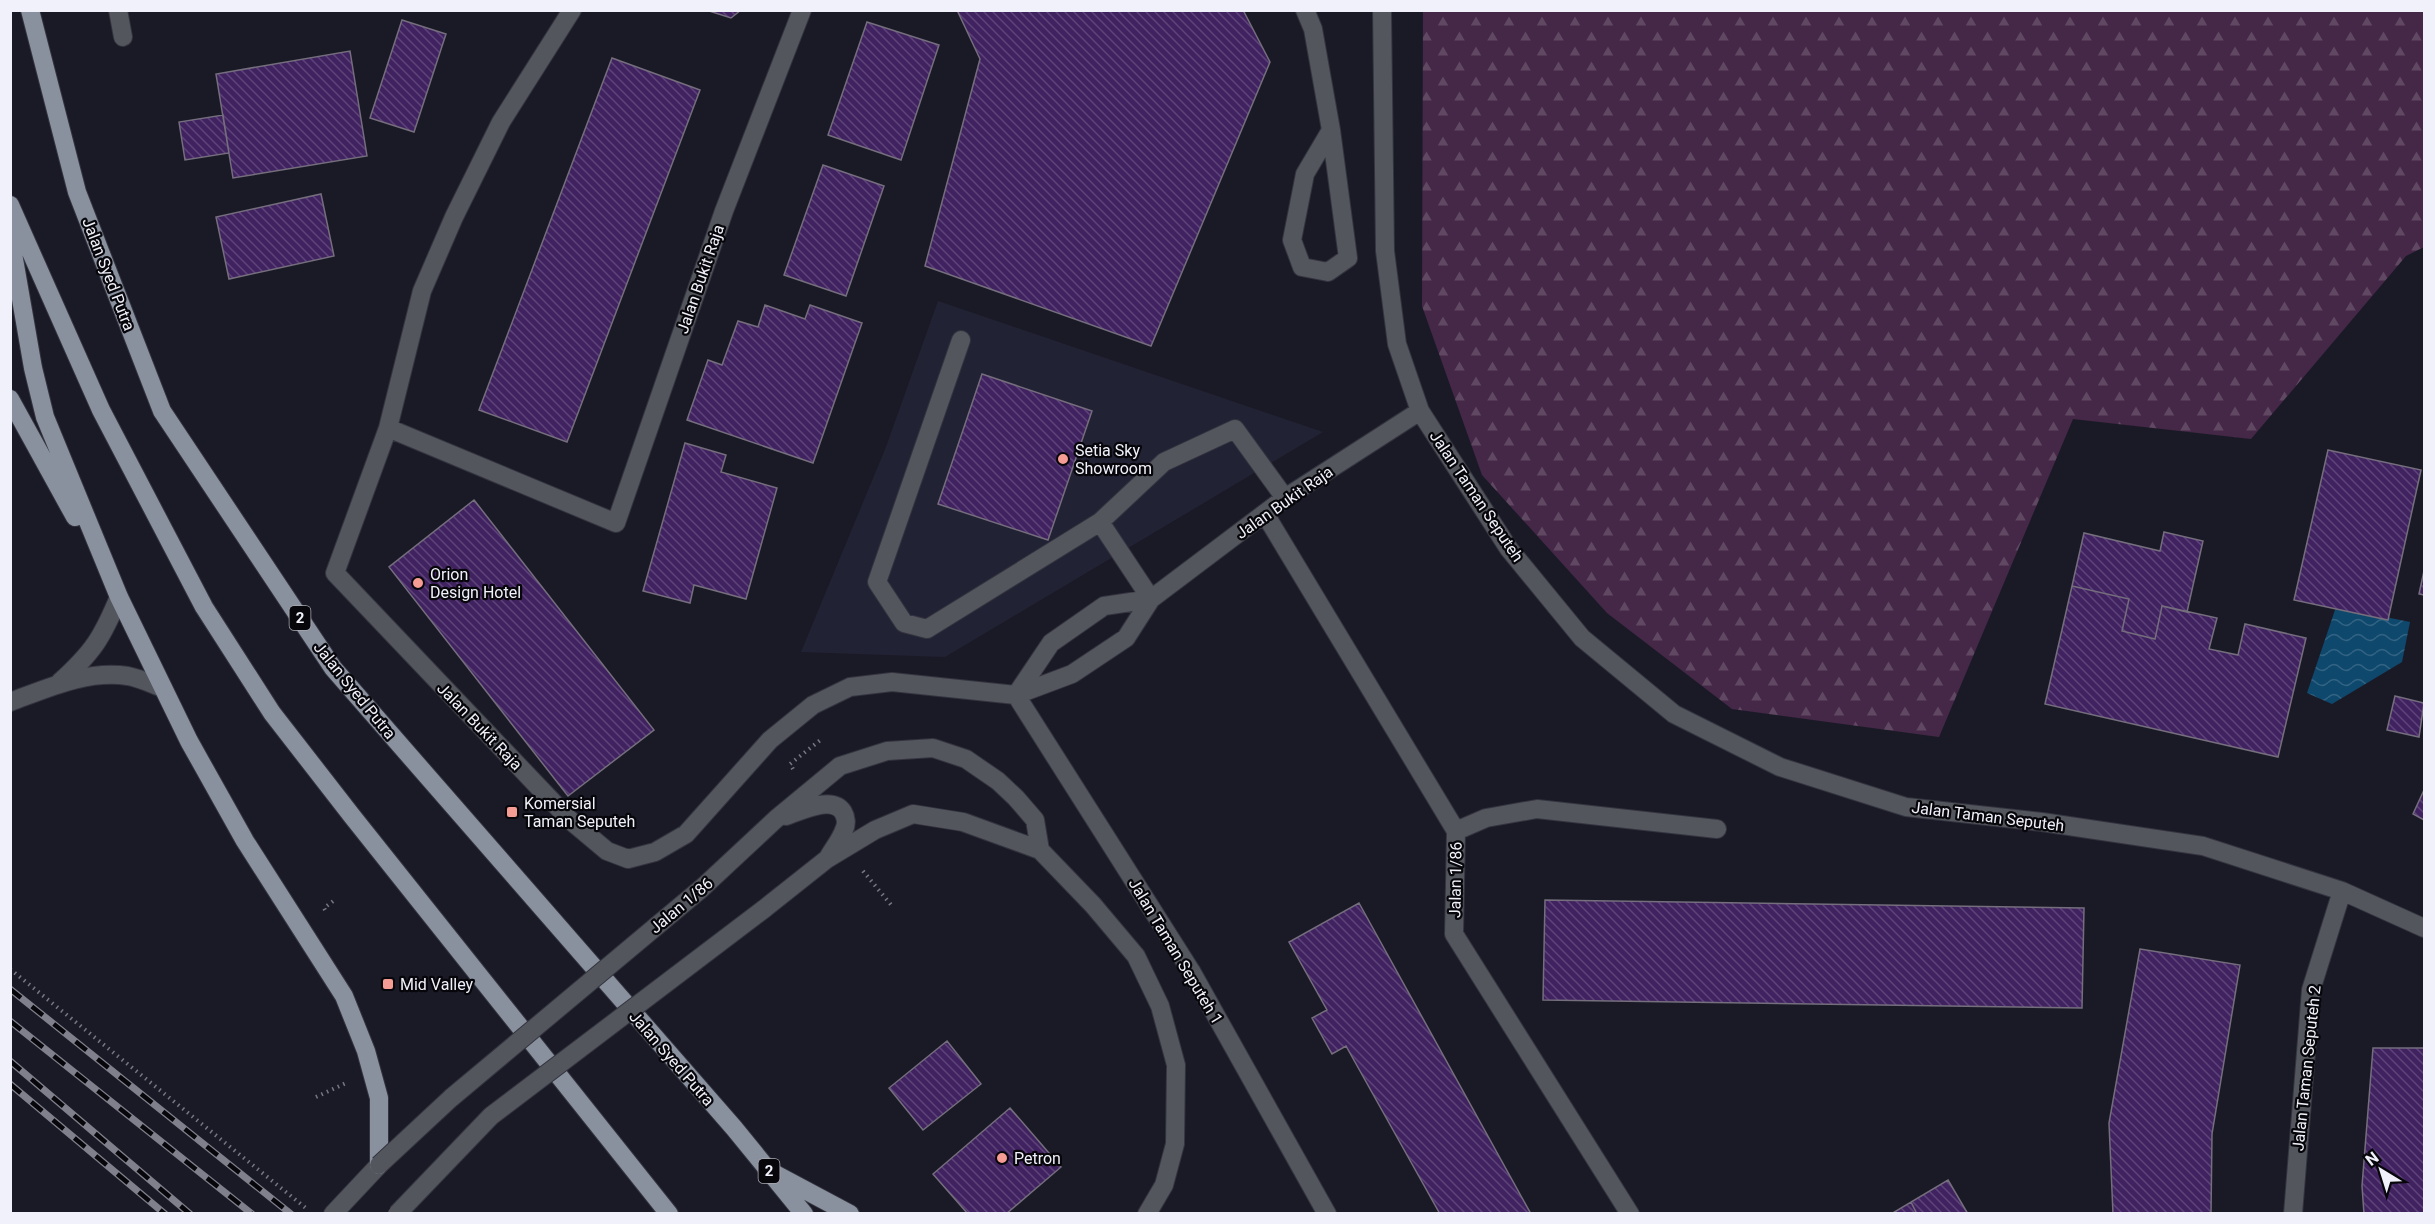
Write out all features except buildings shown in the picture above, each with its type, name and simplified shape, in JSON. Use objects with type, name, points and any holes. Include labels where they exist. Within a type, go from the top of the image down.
[{"type":"main road","name":"Jalan Syed Putra","points":[[30,10],[77,192],[162,411],[333,668],[804,1214]]},
{"type":"main road","points":[[10,205],[101,410],[204,607],[272,713],[669,1214]]},
{"type":"main road","points":[[10,236],[33,368],[45,417],[119,597]]},
{"type":"main road","points":[[10,399],[119,597],[189,741],[245,841],[344,996],[366,1051],[379,1098],[379,1165]]},
{"type":"main road","points":[[768,1171],[850,1214]]},
{"type":"street","points":[[118,10],[123,37]]},
{"type":"street","name":"Jalan Bukit Raja","points":[[572,10],[501,122],[454,217],[422,291],[388,428],[335,573],[570,820],[606,851],[628,859],[655,852],[686,834],[770,740],[813,705],[850,687],[892,682],[1016,695],[1072,674],[1126,638],[1151,599],[1285,498],[1420,411]]},
{"type":"street","name":"Jalan Bukit Raja","points":[[388,428],[616,523],[724,211],[802,10]]},
{"type":"street","points":[[1305,10],[1313,29],[1331,130],[1347,258],[1328,272],[1302,267],[1292,240],[1305,174],[1331,130]]},
{"type":"street","name":"Jalan Taman Seputeh","points":[[1382,10],[1385,251],[1396,344],[1420,411],[1509,549],[1582,638],[1674,714],[1780,767],[1906,807],[2042,822],[2203,846],[2342,891],[2424,928]]},
{"type":"street","points":[[962,340],[877,582],[904,623],[927,629],[1100,522],[1164,462],[1234,429],[1285,498]]},
{"type":"street","name":"Jalan 1/86","points":[[1265,514],[1456,831],[1454,934],[1630,1214]]},
{"type":"street","points":[[1100,522],[1151,599]]},
{"type":"street","points":[[58,684],[86,659],[104,634],[119,597]]},
{"type":"street","name":"Jalan Bukit Raja","points":[[1016,695],[1051,643],[1104,606],[1151,599]]},
{"type":"street","points":[[10,702],[58,684],[97,675],[129,676],[163,688]]},
{"type":"street","name":"Jalan Taman Seputeh 1","points":[[1016,695],[1191,971],[1327,1214]]},
{"type":"street","name":"Jalan 1/86","points":[[333,1214],[379,1165],[451,1098],[702,888],[776,819],[840,766],[887,751],[933,748],[966,759],[998,781],[1035,820],[1040,850]]},
{"type":"street","points":[[776,819],[823,804],[833,804],[842,809],[846,818],[845,829],[827,859]]},
{"type":"street","points":[[1456,831],[1486,818],[1537,809],[1717,829]]},
{"type":"street","points":[[397,1214],[490,1116],[827,859],[875,830],[913,814],[963,822],[1040,850],[1093,905],[1136,956],[1160,1006],[1176,1065],[1175,1144],[1164,1185],[1147,1214]]},
{"type":"street","name":"Jalan Taman Seputeh 2","points":[[2293,1214],[2311,990],[2342,891]]},
{"type":"path","points":[[863,871],[892,906]]},
{"type":"path","points":[[324,908],[336,899]]},
{"type":"path","points":[[10,969],[313,1214]]},
{"type":"path","points":[[316,1097],[352,1080]]},
{"type":"shaded area","points":[[938,301],[1323,432],[945,657],[801,652],[886,447]]},
{"type":"green space","points":[[1423,11],[2424,11],[2424,247],[2406,256],[2251,439],[2073,419],[1939,737],[1732,709],[1607,613],[1482,475],[1422,306]]},
{"type":"water","points":[[2336,607],[2410,622],[2402,662],[2332,704],[2307,693]]},
{"type":"railway","points":[[10,989],[291,1214]]},
{"type":"railway","points":[[10,1021],[252,1214]]},
{"type":"railway","points":[[10,1061],[190,1214]]},
{"type":"railway","points":[[10,1084],[165,1214]]},
{"type":"place","name":"Setia Sky Showroom","points":[[1063,459]]},
{"type":"place","name":"Orion Design Hotel","points":[[418,583]]},
{"type":"place","name":"Komersial Taman Seputeh","points":[[512,812]]},
{"type":"place","name":"Mid Valley","points":[[388,984]]},
{"type":"place","name":"Petron","points":[[1002,1158]]}]
